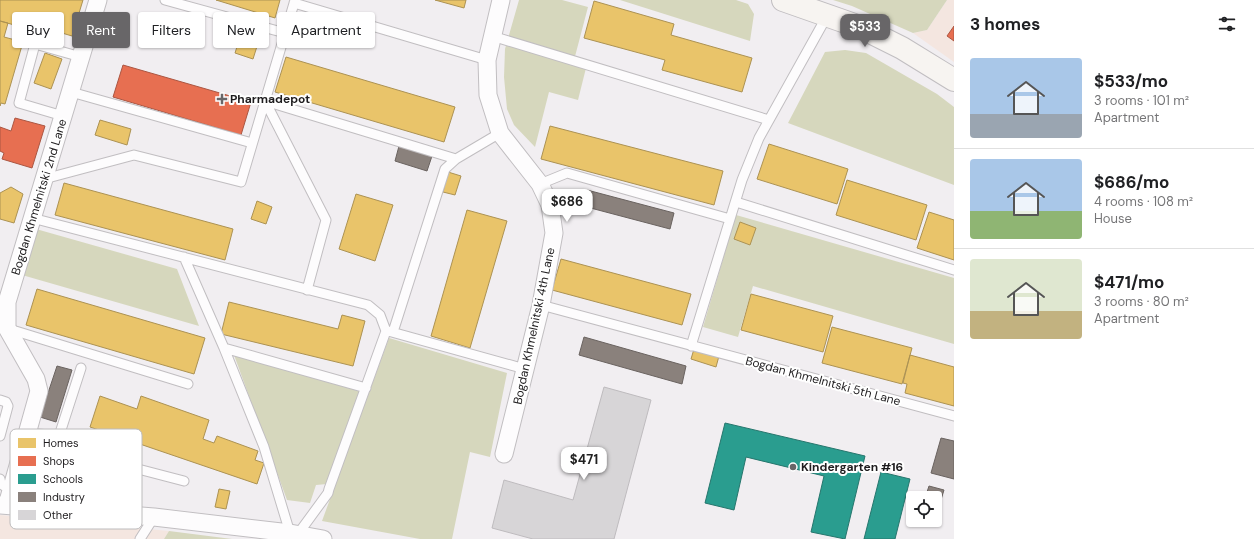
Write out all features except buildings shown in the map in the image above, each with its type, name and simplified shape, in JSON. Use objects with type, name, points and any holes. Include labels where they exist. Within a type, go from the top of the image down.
[{"type":"main road","points":[[783,0],[860,27],[902,48],[954,80]]},
{"type":"street","name":"Bogdan Khmelnitski 2nd Lane","points":[[29,429],[39,391],[36,379],[7,328],[6,302],[98,0]]},
{"type":"street","name":"Bogdan Khmelnitski 4th Lane","points":[[500,0],[487,60],[488,95],[500,133],[540,184],[550,205],[554,233],[540,305],[504,454]]},
{"type":"street","name":"Bogdan Khmelnitski 2nd Lane","points":[[5,495],[10,482]]},
{"type":"street","points":[[142,516],[323,539]]},
{"type":"lane","points":[[165,0],[277,31]]},
{"type":"lane","points":[[292,12],[295,2],[487,60]]},
{"type":"lane","points":[[691,346],[742,180],[759,138],[828,15]]},
{"type":"lane","points":[[492,36],[769,120]]},
{"type":"lane","points":[[63,116],[19,103],[35,44],[81,57]]},
{"type":"lane","points":[[44,179],[134,155],[240,182],[281,48]]},
{"type":"lane","points":[[70,92],[252,143]]},
{"type":"lane","points":[[265,101],[456,159]]},
{"type":"lane","points":[[265,101],[326,220],[306,290]]},
{"type":"lane","points":[[295,535],[328,493],[366,388],[390,332],[445,169],[456,159],[500,133]]},
{"type":"lane","points":[[540,184],[567,173],[730,219]]},
{"type":"lane","points":[[736,202],[954,270]]},
{"type":"lane","points":[[32,218],[368,305],[380,315],[390,332],[525,369]]},
{"type":"lane","points":[[184,257],[224,348],[264,447],[295,535]]},
{"type":"lane","name":"Bogdan Khmelnitski 5th Lane","points":[[540,305],[954,416]]},
{"type":"lane","points":[[7,328],[188,384]]},
{"type":"lane","points":[[224,348],[366,388]]},
{"type":"lane","points":[[61,429],[81,368]]},
{"type":"lane","points":[[0,400],[6,402],[8,406],[0,436]]},
{"type":"lane","points":[[142,469],[184,480]]},
{"type":"lane","points":[[140,539],[154,518]]},
{"type":"shaded area","points":[[947,0],[954,0],[954,62],[913,33],[927,30]]},
{"type":"shaded area","points":[[0,515],[10,516],[10,529],[142,528],[169,531],[164,539],[0,539]]},
{"type":"green space","points":[[519,0],[562,0],[588,7],[573,64],[586,68],[578,100],[549,92],[535,147],[514,125],[507,109],[504,77],[505,49]]},
{"type":"green space","points":[[620,0],[736,0],[748,4],[754,14],[750,41]]},
{"type":"green space","points":[[833,0],[947,0],[927,30],[913,33],[852,6]]},
{"type":"green space","points":[[845,50],[866,53],[937,94],[954,107],[954,185],[788,123],[825,52]]},
{"type":"green space","points":[[736,215],[954,278],[954,344],[753,286],[738,337],[703,327]]},
{"type":"green space","points":[[36,229],[177,269],[199,326],[22,275]]},
{"type":"green space","points":[[389,338],[507,373],[490,457],[470,452],[452,539],[420,539],[322,521]]},
{"type":"green space","points":[[234,355],[360,390],[327,484],[316,485],[310,503],[287,500]]},
{"type":"green space","points":[[169,531],[232,539],[164,539]]},
{"type":"place","name":"Pharmadepot","points":[[222,99]]},
{"type":"place","name":"Kindergarten #16","points":[[793,467]]}]
